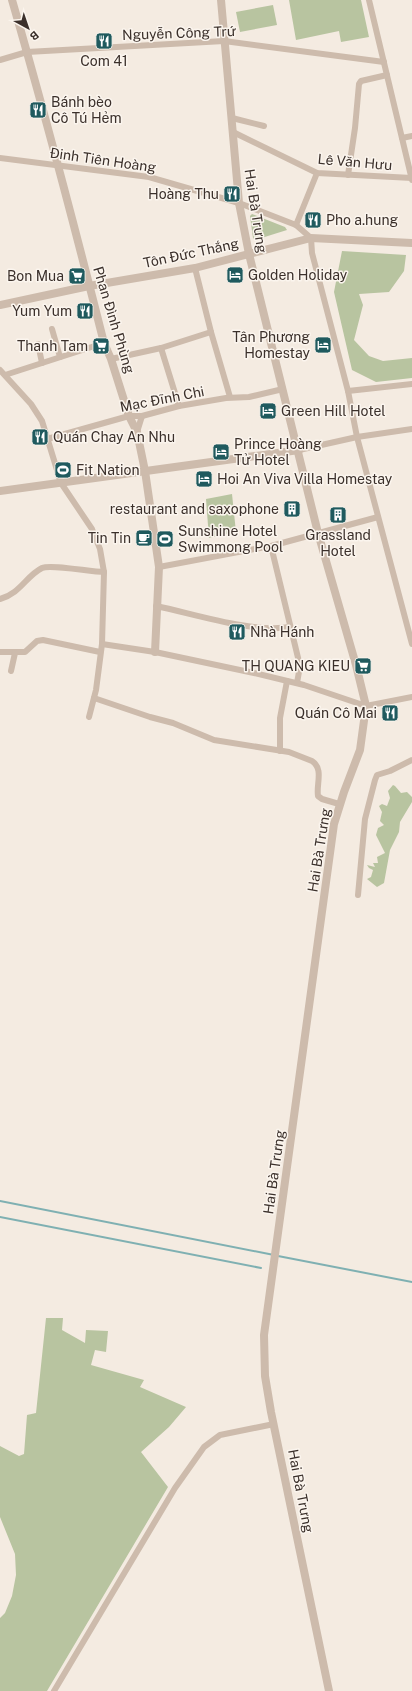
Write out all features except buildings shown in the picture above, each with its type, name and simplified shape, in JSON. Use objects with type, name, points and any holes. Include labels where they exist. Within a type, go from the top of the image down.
[{"type":"street","name":"Phan Đình Phùng","points":[[12,0],[43,108],[104,343],[111,359],[129,416],[137,432],[145,471],[159,567],[155,652]]},
{"type":"street","name":"Hai Bà Trưng","points":[[221,0],[239,203],[249,254],[299,450],[318,533],[356,664],[366,706],[360,750],[334,824],[264,1335],[265,1376],[329,1691]]},
{"type":"street","points":[[369,0],[412,179]]},
{"type":"street","name":"Nguyễn Công Trứ","points":[[0,60],[27,52],[224,41],[384,62]]},
{"type":"street","points":[[348,175],[359,84],[367,79],[386,75]]},
{"type":"street","points":[[232,118],[264,126]]},
{"type":"street","name":"Lê Văn Hưu","points":[[233,132],[317,173],[412,179]]},
{"type":"street","points":[[402,138],[412,136]]},
{"type":"street","name":"Đinh Tiên Hoàng","points":[[0,158],[149,177],[239,203],[296,225],[311,238]]},
{"type":"street","points":[[296,225],[317,173]]},
{"type":"street","points":[[311,238],[312,253],[348,391],[357,437],[412,644]]},
{"type":"street","name":"Tôn Đức Thắng","points":[[0,305],[89,286],[195,268],[311,238],[412,243]]},
{"type":"street","points":[[195,268],[210,332],[230,397]]},
{"type":"street","points":[[52,329],[60,357]]},
{"type":"street","points":[[111,359],[161,348],[210,332]]},
{"type":"street","points":[[5,375],[104,343]]},
{"type":"street","points":[[38,344],[42,363]]},
{"type":"street","points":[[161,348],[179,406]]},
{"type":"street","points":[[0,370],[31,404],[42,421],[61,483],[92,529],[100,549],[104,572],[102,644],[94,698],[89,717]]},
{"type":"street","points":[[348,391],[412,384]]},
{"type":"street","name":"Mạc Đĩnh Chi","points":[[47,439],[129,416],[142,416],[179,406],[230,397],[250,397],[283,389]]},
{"type":"street","points":[[137,432],[142,416]]},
{"type":"street","points":[[0,491],[299,450],[357,437],[412,429]]},
{"type":"street","points":[[159,567],[271,546],[378,517]]},
{"type":"street","points":[[271,546],[300,666],[297,683]]},
{"type":"street","points":[[0,599],[21,588],[43,568],[55,567],[104,572]]},
{"type":"street","points":[[156,606],[249,626],[277,629],[290,627]]},
{"type":"street","points":[[0,652],[25,652],[37,641],[43,640],[100,652]]},
{"type":"street","points":[[102,644],[155,652],[297,683],[366,706],[412,697]]},
{"type":"street","points":[[12,671],[15,653]]},
{"type":"street","points":[[280,751],[280,718],[287,681]]},
{"type":"street","points":[[94,698],[173,723],[214,740],[280,751],[316,763],[318,771],[318,796],[322,799],[340,804]]},
{"type":"street","points":[[358,895],[362,865],[365,818],[375,780],[377,775],[390,771],[412,760]]},
{"type":"street","points":[[54,1691],[174,1488],[204,1447],[220,1435],[274,1424]]},
{"type":"green space","points":[[289,0],[361,0],[369,37],[341,42],[339,31],[296,40]]},
{"type":"green space","points":[[273,5],[277,25],[240,32],[236,12]]},
{"type":"green space","points":[[252,214],[285,227],[287,230],[255,240],[253,238],[250,216]]},
{"type":"green space","points":[[342,251],[406,255],[404,271],[389,292],[359,294],[363,305],[354,340],[369,356],[383,361],[412,358],[412,378],[376,382],[352,370],[334,292]]},
{"type":"green space","points":[[232,494],[236,532],[209,538],[206,499]]},
{"type":"green space","points":[[393,785],[401,793],[407,792],[412,797],[412,802],[400,822],[399,832],[390,850],[384,883],[377,887],[367,879],[371,877],[373,870],[367,865],[375,867],[373,863],[378,863],[377,857],[385,853],[376,835],[378,828],[384,825],[380,821],[382,812],[379,806],[382,804],[387,806],[390,798],[388,791]]},
{"type":"green space","points":[[46,1318],[63,1318],[62,1330],[85,1343],[86,1330],[108,1331],[106,1352],[95,1350],[91,1365],[144,1380],[140,1387],[186,1407],[169,1427],[141,1452],[168,1487],[47,1691],[0,1691],[0,1618],[5,1613],[12,1596],[16,1575],[15,1554],[0,1517],[0,1446],[19,1456],[24,1454],[27,1415],[36,1413]]},
{"type":"waterway","points":[[0,1201],[274,1255]]},
{"type":"waterway","points":[[0,1217],[261,1268]]},
{"type":"waterway","points":[[278,1256],[412,1282]]},
{"type":"place","name":"Com 41","points":[[104,41]]},
{"type":"place","name":"Bánh bèo Cô Tú Hẻm","points":[[38,110]]},
{"type":"place","name":"Hoàng Thu","points":[[232,194]]},
{"type":"place","name":"Pho a.hung","points":[[313,220]]},
{"type":"place","name":"Golden Holiday","points":[[235,275]]},
{"type":"place","name":"Bon Mua","points":[[77,276]]},
{"type":"place","name":"Yum Yum","points":[[85,311]]},
{"type":"place","name":"Tân Phương Homestay","points":[[323,345]]},
{"type":"place","name":"Thanh Tam","points":[[101,346]]},
{"type":"place","name":"Green Hill Hotel","points":[[268,411]]},
{"type":"place","name":"Quán Chay An Nhu","points":[[40,437]]},
{"type":"place","name":"Prince Hoàng Tử Hotel","points":[[221,452]]},
{"type":"place","name":"Fit Nation","points":[[63,470]]},
{"type":"place","name":"Hoi An Viva Villa Homestay","points":[[204,479]]},
{"type":"place","name":"restaurant and saxophone","points":[[292,509]]},
{"type":"place","name":"Grassland Hotel","points":[[338,515]]},
{"type":"place","name":"Tin Tin","points":[[144,538]]},
{"type":"place","name":"Sunshine Hotel Swimmong Pool","points":[[165,539]]},
{"type":"place","name":"Nhà Hánh","points":[[237,632]]},
{"type":"place","name":"TH QUANG KIEU","points":[[363,666]]},
{"type":"place","name":"Quán Cô Mai","points":[[390,713]]}]
